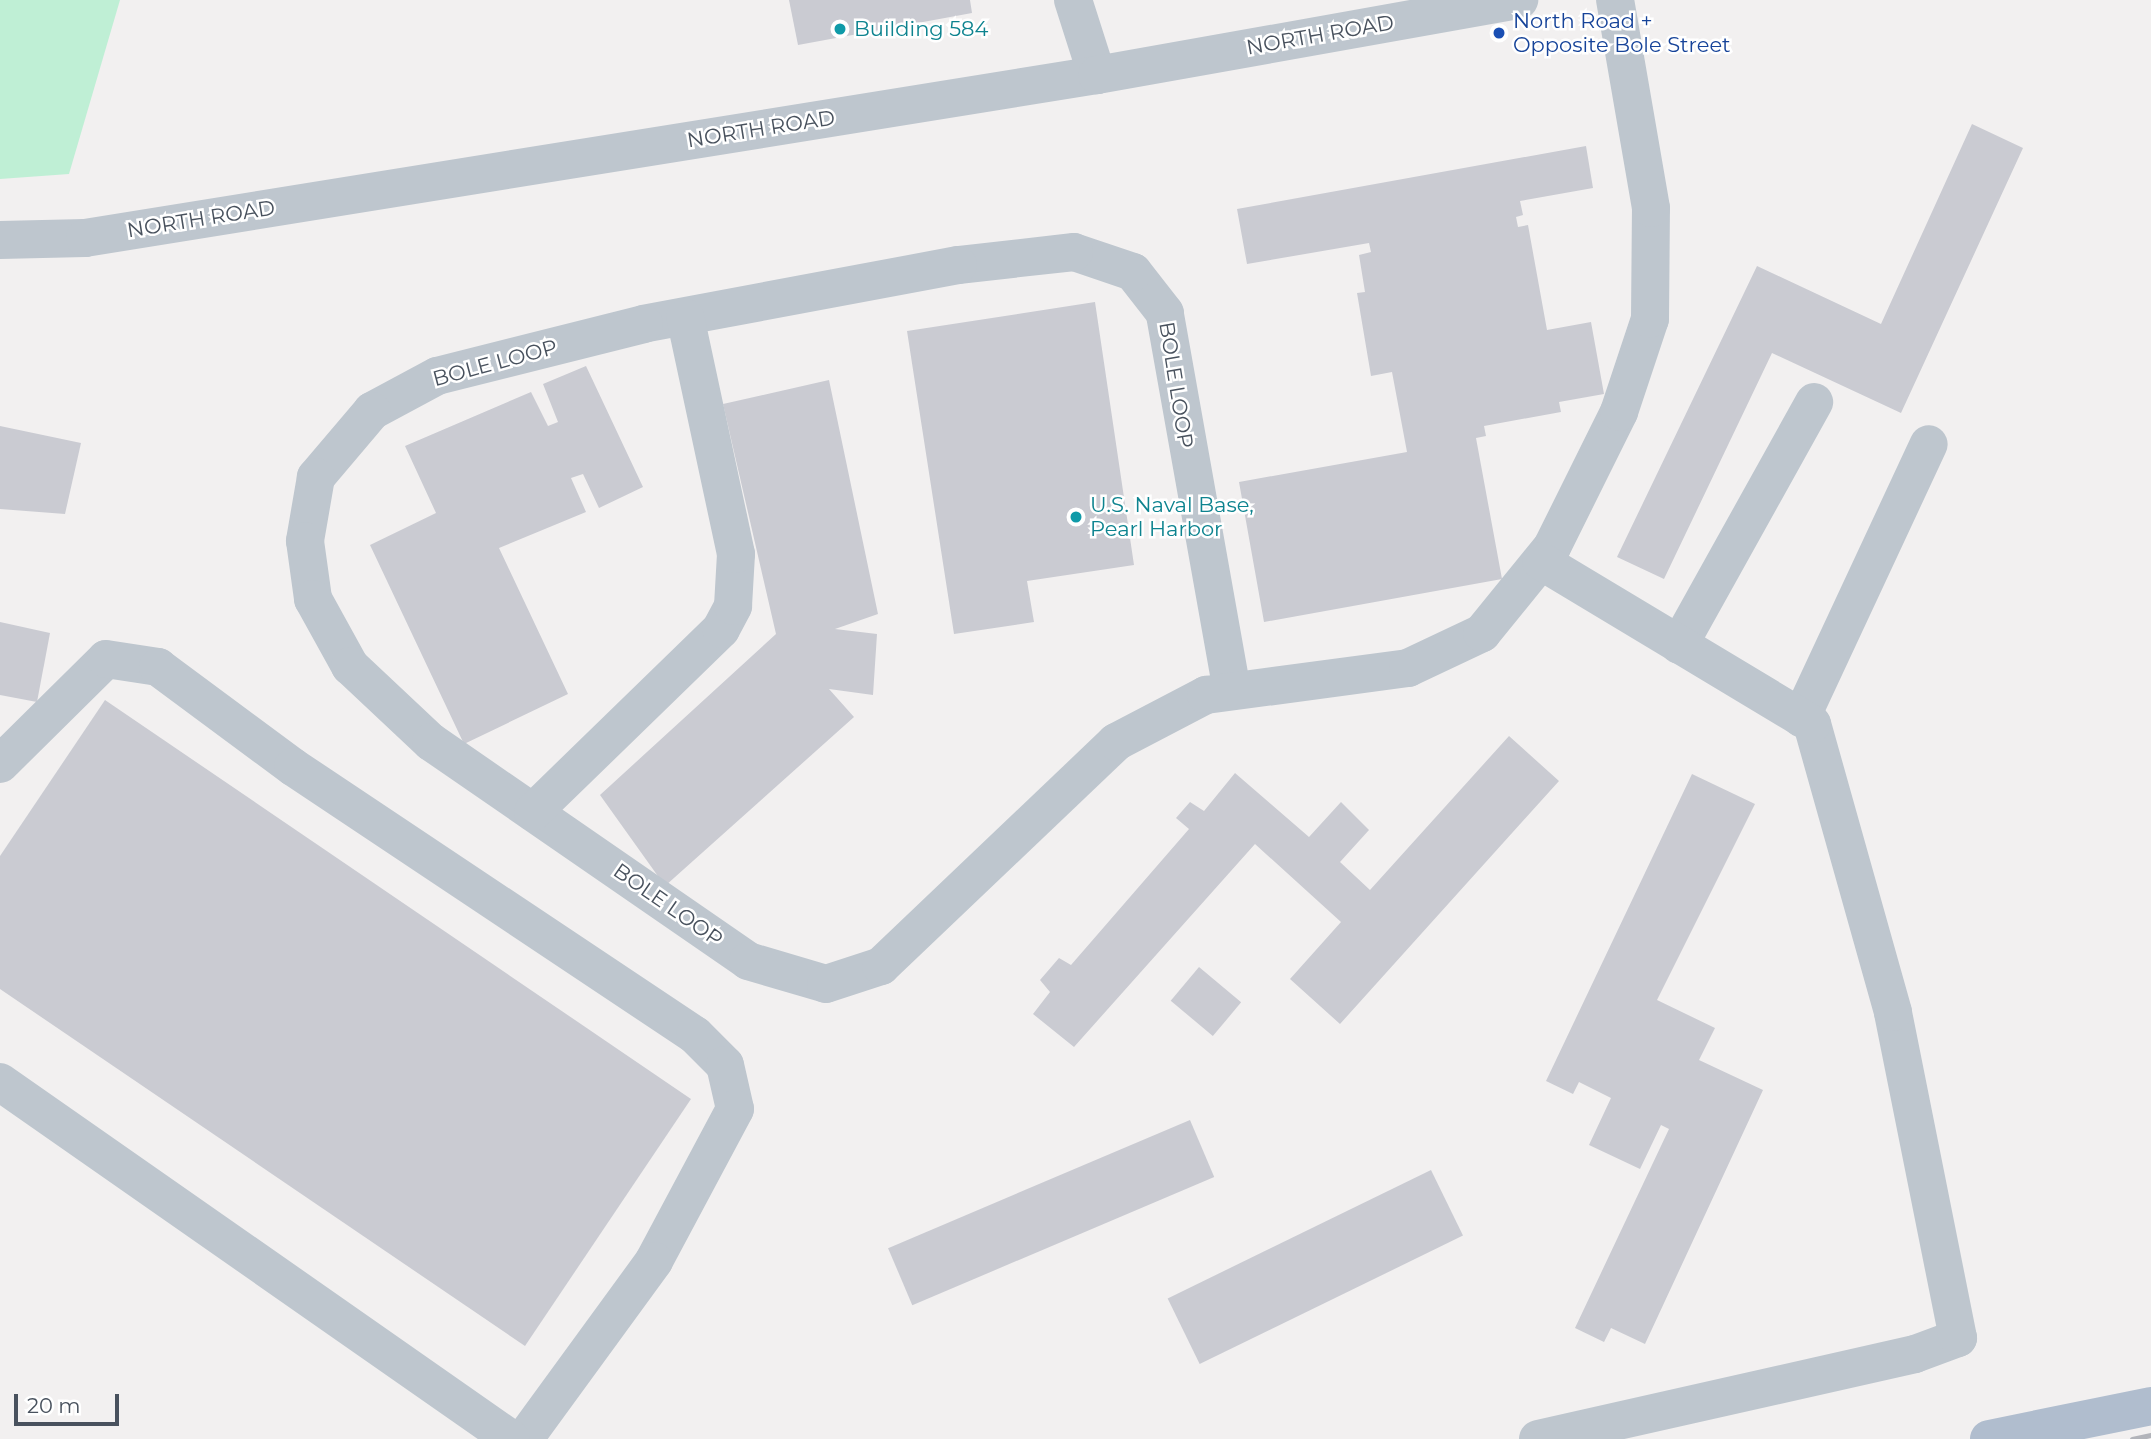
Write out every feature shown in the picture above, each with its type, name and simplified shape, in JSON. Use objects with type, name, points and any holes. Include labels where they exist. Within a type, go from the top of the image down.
[{"type":"main road","points":[[1989,1439],[2151,1406]]},
{"type":"street","points":[[1073,0],[1097,75]]},
{"type":"street","name":"NORTH ROAD","points":[[6,244],[85,238],[1097,75],[1519,0]]},
{"type":"street","name":"BOLE LOOP","points":[[1232,691],[1165,313],[1133,272],[1074,252],[958,265],[685,317],[437,376],[372,411],[316,477],[304,541],[313,599],[350,666],[431,742],[748,961],[826,984],[881,966],[1116,742],[1206,695],[1408,668],[1482,633],[1541,561],[1619,412],[1650,319],[1651,208],[1615,0]]},
{"type":"street","points":[[533,812],[721,629],[733,606],[736,554],[685,317]]},
{"type":"street","points":[[1679,645],[1814,402]]},
{"type":"street","points":[[1801,718],[1929,444]]},
{"type":"street","points":[[1538,1439],[1915,1354],[1958,1338],[1893,1012],[1812,724],[1541,561]]},
{"type":"street","points":[[0,764],[106,659],[158,667],[293,767],[695,1035],[725,1065],[735,1109],[654,1261],[524,1439]]},
{"type":"street","points":[[0,1082],[511,1439]]},
{"type":"green space","points":[[0,0],[120,0],[69,174],[0,179]]},
{"type":"building","name":"Building 584","points":[[789,0],[970,0],[972,13],[798,45]]},
{"type":"building","points":[[1972,124],[2023,148],[1901,413],[1772,353],[1664,579],[1617,557],[1757,266],[1881,324]]},
{"type":"building","points":[[1586,146],[1593,188],[1520,201],[1523,215],[1516,217],[1518,227],[1528,225],[1547,330],[1591,322],[1604,394],[1559,402],[1561,412],[1484,426],[1486,436],[1476,438],[1502,579],[1264,622],[1239,482],[1407,452],[1392,372],[1371,376],[1357,293],[1365,292],[1359,255],[1371,252],[1369,243],[1247,264],[1237,209]]},
{"type":"building","points":[[1095,302],[1134,565],[1027,581],[1034,622],[954,634],[907,331]]},
{"type":"building","points":[[586,366],[643,487],[599,508],[583,474],[571,478],[586,512],[499,548],[568,694],[464,744],[370,545],[436,513],[405,446],[531,392],[548,426],[558,422],[543,384]]},
{"type":"building","points":[[829,380],[878,614],[835,629],[877,634],[873,695],[829,689],[854,717],[665,886],[600,795],[776,634],[723,404]]},
{"type":"building","points":[[0,426],[81,443],[65,514],[0,509]]},
{"type":"building","points":[[0,622],[50,633],[37,702],[0,695]]},
{"type":"building","points":[[105,700],[691,1099],[525,1346],[0,989],[0,856]]},
{"type":"building","points":[[1509,736],[1559,781],[1340,1024],[1290,979],[1341,922],[1255,844],[1074,1047],[1033,1014],[1050,992],[1040,980],[1059,958],[1071,965],[1189,829],[1176,818],[1190,802],[1204,811],[1235,773],[1309,837],[1341,802],[1369,830],[1340,862],[1370,890]]},
{"type":"building","points":[[1692,774],[1755,804],[1657,1000],[1715,1028],[1699,1060],[1763,1090],[1645,1344],[1611,1328],[1604,1342],[1575,1328],[1669,1129],[1661,1125],[1640,1169],[1589,1145],[1611,1098],[1579,1082],[1573,1094],[1546,1081]]},
{"type":"building","points":[[1199,967],[1241,1002],[1213,1036],[1171,1001]]},
{"type":"building","points":[[1190,1120],[1214,1177],[912,1305],[888,1248]]},
{"type":"building","points":[[1431,1170],[1463,1236],[1200,1364],[1168,1298]]},
{"type":"railway","points":[[2132,1439],[2151,1435]]},
{"type":"place","name":"Building 584","points":[[840,29]]},
{"type":"place","name":"North Road + Opposite Bole Street","points":[[1499,33]]},
{"type":"place","name":"U.S. Naval Base, Pearl Harbor","points":[[1076,517]]}]
